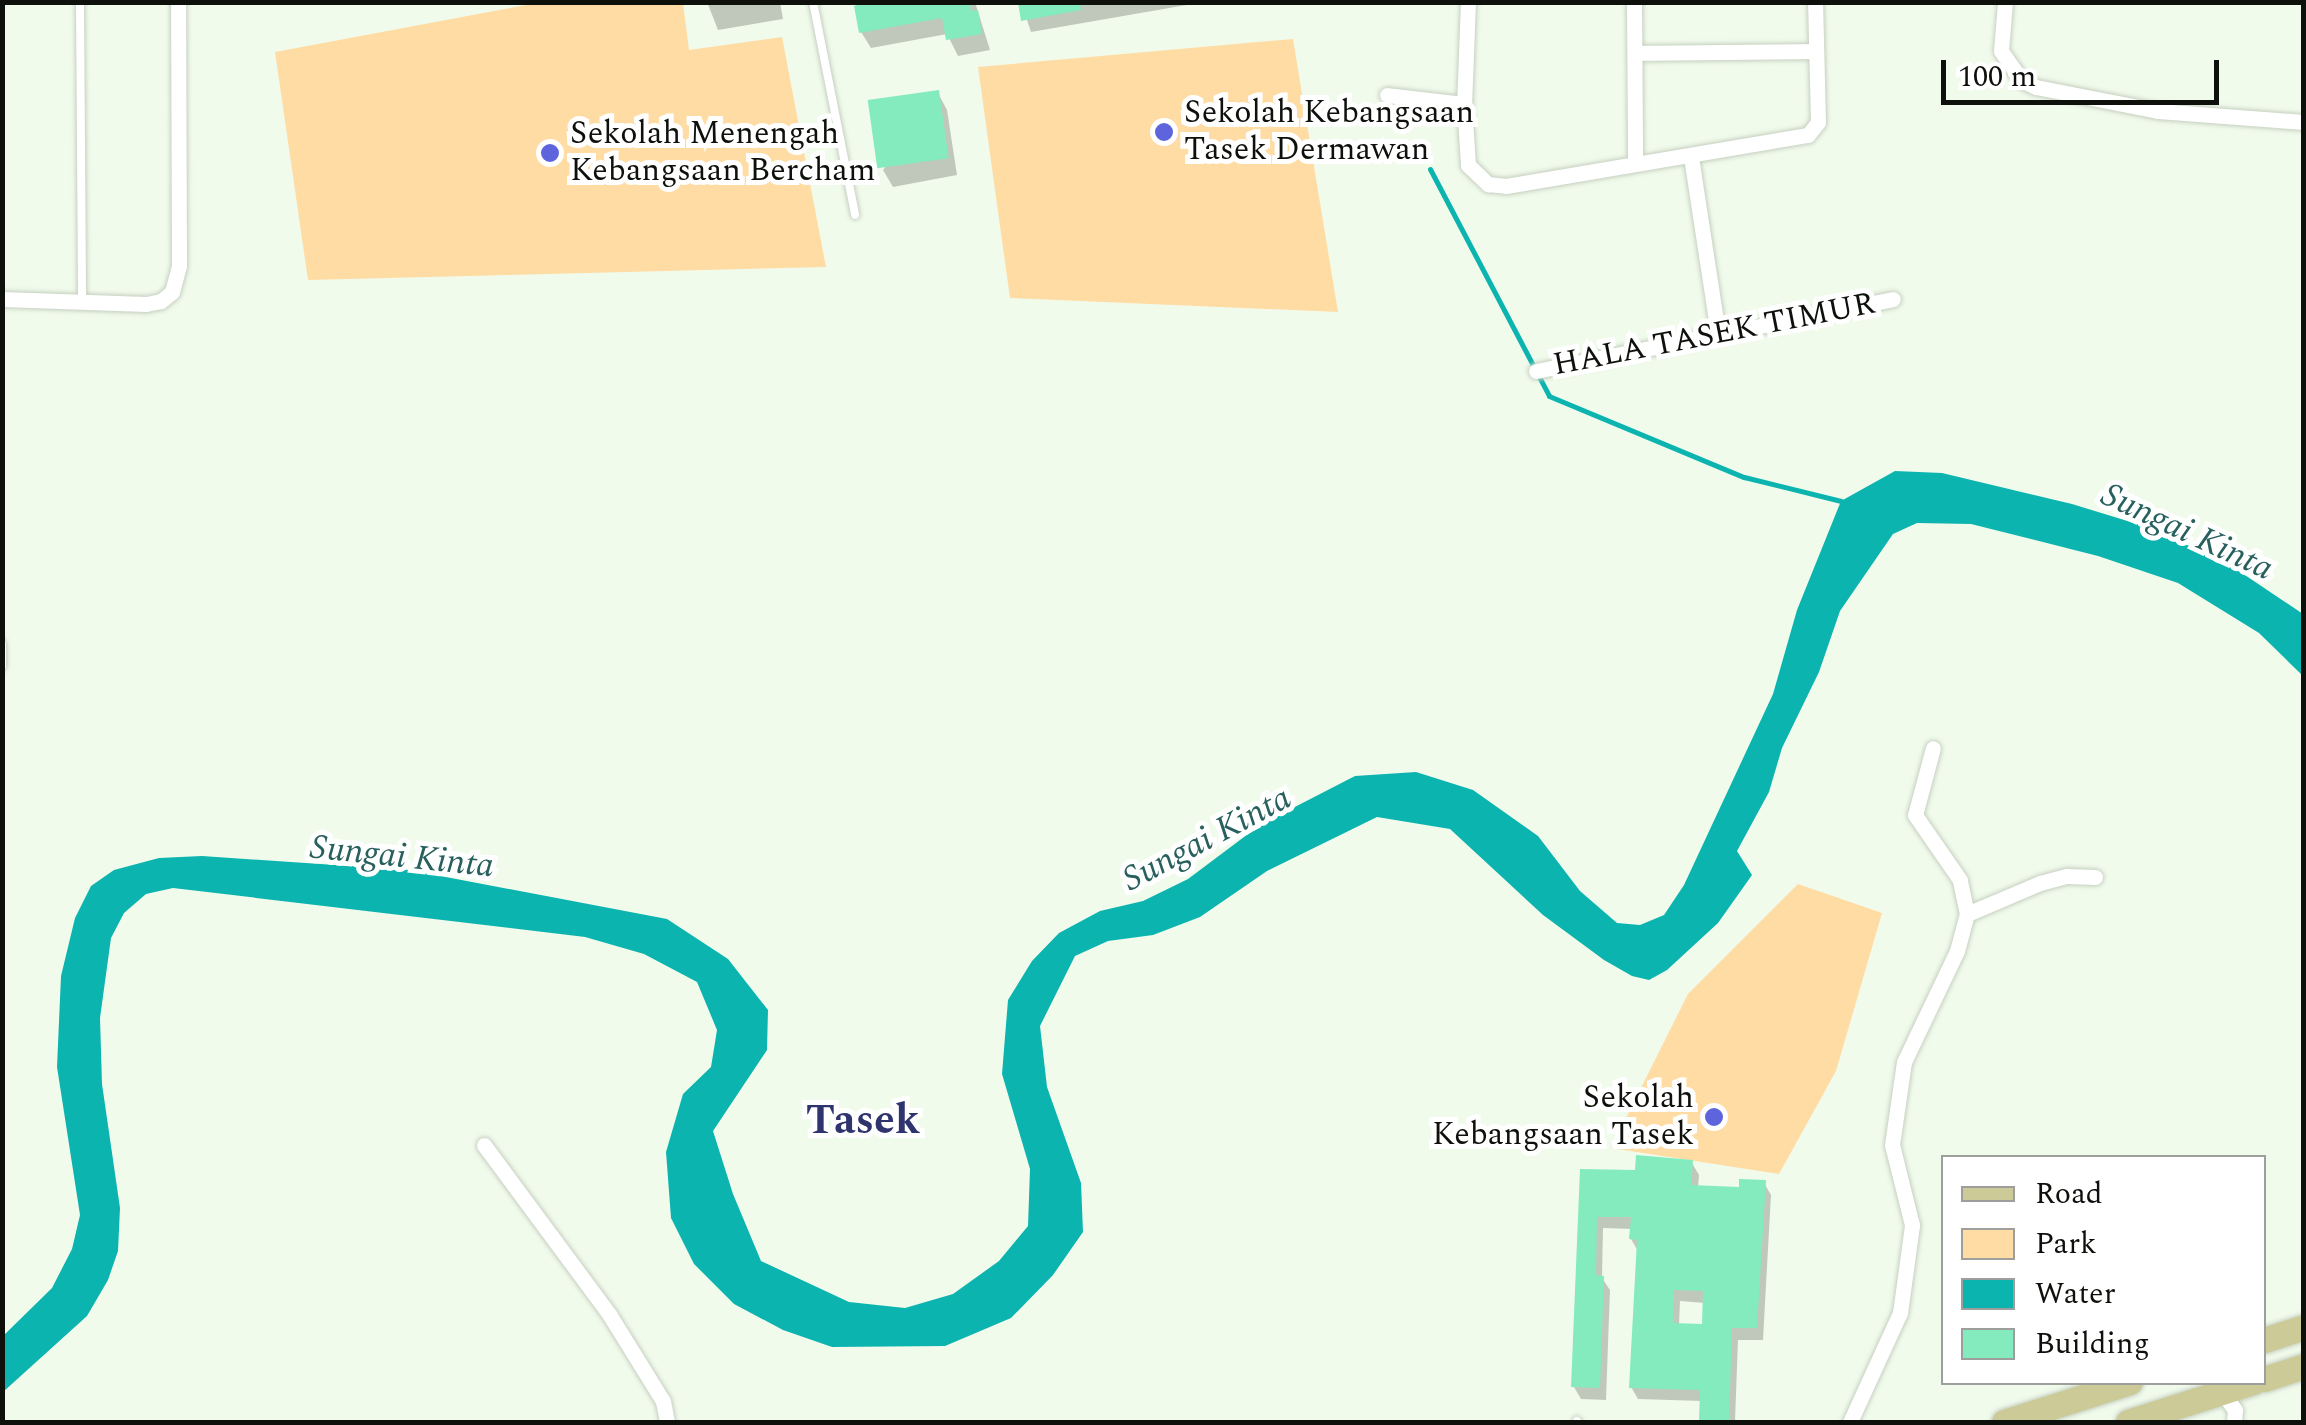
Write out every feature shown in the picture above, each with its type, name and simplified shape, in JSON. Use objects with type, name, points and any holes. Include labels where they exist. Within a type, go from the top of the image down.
[{"type":"main road","points":[[2266,1339],[2304,1328]]},
{"type":"main road","points":[[2266,1378],[2304,1366]]},
{"type":"main road","points":[[2004,1422],[2121,1385]]},
{"type":"main road","points":[[2128,1422],[2244,1385]]},
{"type":"street","points":[[2,300],[161,301],[175,285],[179,266],[178,2]]},
{"type":"street","points":[[1468,2],[1464,104],[1468,166],[1488,184],[1506,186],[1808,136],[1814,129],[1815,2]]},
{"type":"street","points":[[1634,2],[1635,162]]},
{"type":"street","points":[[2005,2],[2000,51],[2021,80],[2036,87],[2158,111],[2304,122]]},
{"type":"street","points":[[1634,53],[1814,50]]},
{"type":"street","points":[[1387,95],[1464,104]]},
{"type":"street","points":[[1691,156],[1718,334]]},
{"type":"street","name":"HALA TASEK TIMUR","points":[[1536,371],[1893,299]]},
{"type":"street","points":[[1850,1422],[1900,1313],[1912,1225],[1892,1146],[1904,1062],[1957,951],[1967,914],[1960,880],[1915,814],[1932,748]]},
{"type":"street","points":[[1967,914],[2040,883],[2067,876],[2095,876]]},
{"type":"street","points":[[484,1145],[609,1314],[662,1401],[667,1422]]},
{"type":"street","points":[[2222,1392],[2235,1410],[2234,1422]]},
{"type":"lane","points":[[80,2],[82,302]]},
{"type":"lane","points":[[813,2],[855,215]]},
{"type":"lane","points":[[2,644],[2,666]]},
{"type":"green space","name":"Sekolah Menengah Kebangsaan Bercham","points":[[542,2],[683,3],[689,50],[782,37],[826,267],[308,280],[275,52]]},
{"type":"green space","points":[[1293,39],[1338,312],[1010,298],[978,67]]},
{"type":"green space","points":[[1798,884],[1882,913],[1836,1071],[1779,1174],[1611,1148],[1688,994]]},
{"type":"water","name":"Sungai Kinta","points":[[1895,471],[1942,473],[2072,504],[2147,527],[2227,563],[2303,614],[2303,676],[2259,633],[2178,583],[2098,556],[1971,524],[1917,523],[1893,534],[1840,611],[1819,672],[1782,748],[1769,792],[1737,851],[1752,875],[1718,923],[1667,970],[1649,980],[1632,976],[1604,960],[1543,915],[1450,829],[1377,817],[1267,871],[1200,917],[1153,935],[1108,941],[1075,956],[1040,1026],[1047,1087],[1081,1183],[1083,1232],[1053,1275],[1011,1318],[945,1346],[832,1347],[783,1330],[734,1304],[694,1264],[671,1218],[666,1152],[683,1094],[711,1067],[717,1030],[697,982],[644,954],[585,937],[173,888],[146,894],[124,913],[111,938],[100,1018],[102,1084],[120,1208],[118,1251],[108,1280],[87,1316],[3,1392],[3,1336],[52,1288],[72,1249],[80,1215],[57,1067],[61,976],[75,918],[91,886],[114,870],[159,858],[202,856],[409,870],[667,919],[728,959],[768,1010],[767,1050],[713,1131],[733,1194],[761,1261],[849,1302],[905,1308],[953,1294],[999,1261],[1028,1226],[1030,1169],[1002,1074],[1008,1000],[1032,961],[1059,933],[1100,911],[1143,901],[1188,879],[1260,825],[1355,776],[1416,772],[1473,790],[1538,836],[1580,891],[1617,923],[1640,925],[1664,915],[1684,885],[1773,694],[1797,610],[1841,501]]},
{"type":"building","points":[[865,2],[970,2],[971,11],[978,10],[982,34],[946,40],[942,18],[859,33],[854,6]]},
{"type":"building","points":[[1018,2],[1080,2],[1081,10],[1021,21]]},
{"type":"building","points":[[939,90],[949,158],[877,168],[868,100]]},
{"type":"building","points":[[1636,1155],[1693,1160],[1691,1185],[1739,1187],[1739,1179],[1766,1180],[1757,1328],[1732,1328],[1729,1422],[1699,1422],[1700,1390],[1629,1388],[1637,1240],[1629,1239],[1631,1217],[1597,1217],[1596,1275],[1604,1276],[1600,1388],[1571,1387],[1580,1169],[1635,1170]],"holes":[[[1674,1290],[1703,1291],[1702,1324],[1673,1323]]]},
{"type":"waterway","points":[[1430,169],[1549,396],[1744,477],[1841,501]]},
{"type":"place","name":"Sekolah Kebangsaan Tasek Dermawan","points":[[1164,132]]},
{"type":"place","name":"Sekolah Menengah Kebangsaan Bercham","points":[[550,153]]},
{"type":"place","name":"Sekolah Kebangsaan Tasek","points":[[1714,1117]]},
{"type":"district","name":"Tasek","points":[[863,1121]]}]
